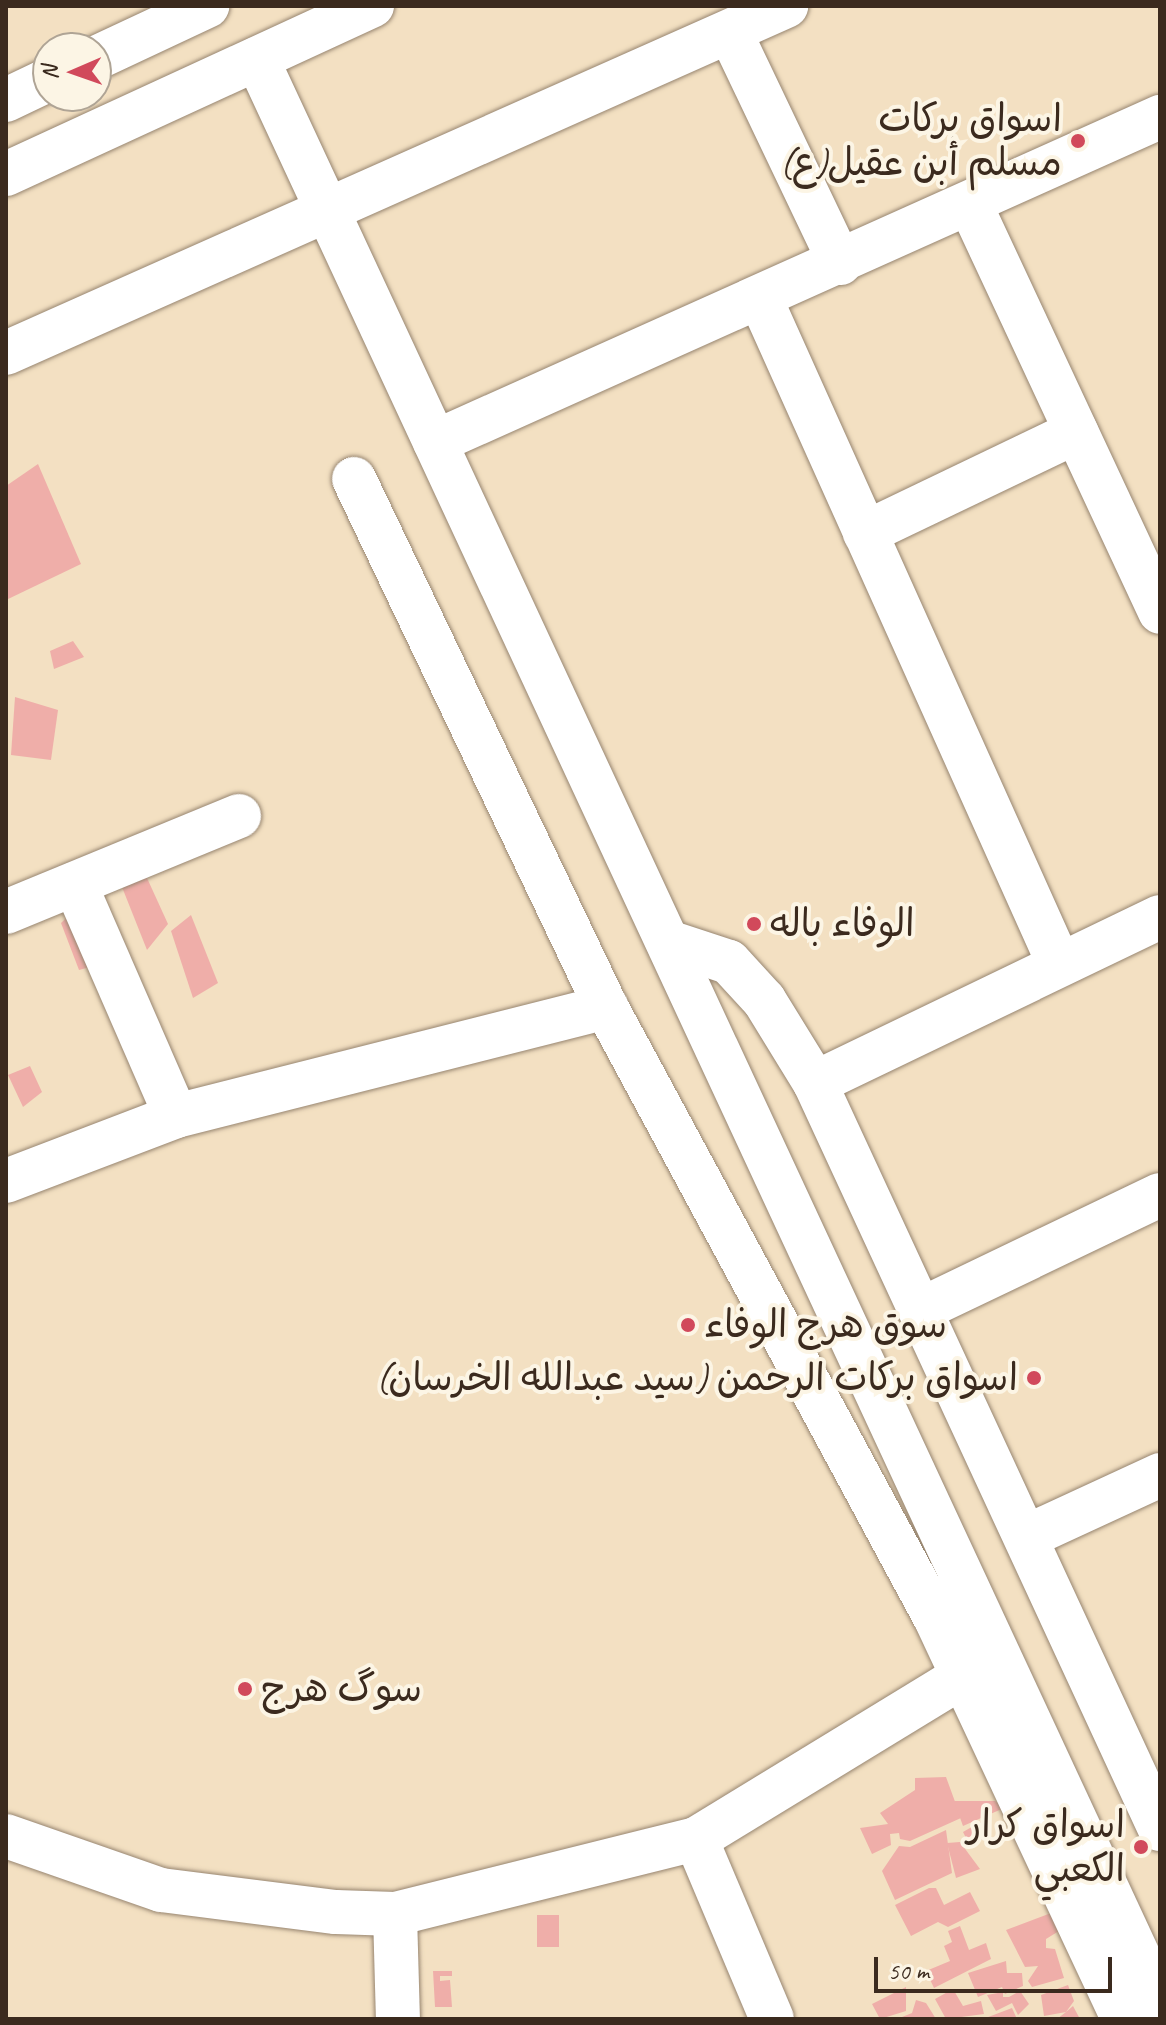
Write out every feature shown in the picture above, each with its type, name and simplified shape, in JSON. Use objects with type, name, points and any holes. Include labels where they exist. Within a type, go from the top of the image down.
[{"type":"main road","points":[[112,51],[207,6]]},
{"type":"main road","points":[[6,174],[372,6]]},
{"type":"main road","points":[[6,353],[331,213],[786,6]]},
{"type":"main road","points":[[730,32],[840,263]]},
{"type":"main road","points":[[257,59],[668,942],[954,1610],[963,1676],[1123,2019]]},
{"type":"main road","points":[[6,100],[32,88]]},
{"type":"main road","points":[[435,442],[761,300],[1160,117]]},
{"type":"main road","points":[[970,204],[1160,612]]},
{"type":"main road","points":[[761,300],[1059,964]]},
{"type":"main road","points":[[865,533],[1076,432]]},
{"type":"main road","points":[[354,479],[606,1007],[954,1610],[1160,2003]]},
{"type":"main road","points":[[6,912],[239,816]]},
{"type":"main road","points":[[75,884],[176,1116]]},
{"type":"main road","points":[[815,1083],[1160,917]]},
{"type":"main road","points":[[668,942],[729,962],[764,1000],[815,1083],[1026,1537],[1146,1765],[1160,1829]]},
{"type":"main road","points":[[6,1181],[176,1116],[606,1007]]},
{"type":"main road","points":[[922,1309],[1160,1195]]},
{"type":"main road","points":[[1026,1537],[1160,1475]]},
{"type":"main road","points":[[6,1836],[161,1890],[336,1912],[395,1914],[696,1839],[963,1676]]},
{"type":"main road","points":[[696,1839],[772,2019]]},
{"type":"main road","points":[[395,1914],[398,2019]]},
{"type":"building","points":[[38,464],[81,564],[6,600],[6,486]]},
{"type":"building","points":[[73,641],[84,657],[54,669],[50,651]]},
{"type":"building","points":[[15,697],[58,710],[51,760],[11,755]]},
{"type":"building","points":[[142,867],[168,924],[147,950],[118,877]]},
{"type":"building","points":[[76,909],[101,964],[79,970],[61,923]]},
{"type":"building","points":[[191,915],[218,983],[193,998],[171,931]]},
{"type":"building","points":[[30,1066],[42,1092],[23,1107],[8,1075]]},
{"type":"building","points":[[946,1777],[961,1818],[910,1841],[900,1839],[899,1833],[890,1834],[891,1845],[872,1854],[860,1828],[888,1824],[880,1813],[915,1790],[915,1778]]},
{"type":"building","points":[[954,1801],[995,1801],[1004,1808],[963,1826]]},
{"type":"building","points":[[982,1821],[988,1822],[990,1835],[970,1846],[963,1832]]},
{"type":"building","points":[[946,1830],[952,1873],[895,1900],[882,1871],[899,1846],[910,1847]]},
{"type":"building","points":[[960,1842],[980,1869],[956,1878],[947,1843]]},
{"type":"building","points":[[929,1888],[936,1888],[944,1905],[970,1892],[980,1911],[948,1927],[938,1922],[911,1936],[895,1905]]},
{"type":"building","points":[[1059,1910],[1059,1931],[1046,1939],[1046,1948],[1055,1949],[1064,1978],[1032,1987],[1028,1981],[1038,1966],[1025,1967],[1006,1930]]},
{"type":"building","points":[[537,1915],[559,1915],[559,1947],[537,1947]]},
{"type":"building","points":[[960,1926],[969,1950],[986,1943],[991,1959],[934,1988],[926,1971],[950,1961],[944,1946],[952,1942],[948,1931]]},
{"type":"building","points":[[1006,1961],[1007,1973],[1022,1973],[1023,1986],[1005,1994],[1002,1987],[978,1997],[968,1973]]},
{"type":"building","points":[[433,1971],[452,1971],[452,1976],[440,1976],[440,1981],[450,1980],[452,2007],[435,2007]]},
{"type":"building","points":[[1068,1985],[1074,2001],[1066,2012],[1044,2016],[1041,1995]]},
{"type":"building","points":[[906,1987],[906,2011],[880,2019],[872,2004]]},
{"type":"building","points":[[953,1989],[963,2006],[981,2001],[984,2014],[946,2019],[935,1999]]},
{"type":"building","points":[[1020,1991],[1029,2004],[1018,2015],[1012,2003],[996,2011],[987,1995],[1003,1992],[1003,1997],[1009,1997]]},
{"type":"building","points":[[916,2000],[926,2003],[936,2019],[897,2019],[912,2013]]},
{"type":"building","points":[[1073,2006],[1080,2019],[1057,2019]]},
{"type":"building","points":[[1012,2008],[1017,2019],[983,2019]]},
{"type":"place","name":"اسواق بركات مسلم أبن عقيل(ع)","points":[[1078,141]]},
{"type":"place","name":"الوفاء باله","points":[[754,924]]},
{"type":"place","name":"سوق هرج الوفاء","points":[[688,1325]]},
{"type":"place","name":"اسواق بركات الرحمن (سيد عبدالله الخرسان)","points":[[1034,1378]]},
{"type":"place","name":"سوگ هرج","points":[[245,1689]]},
{"type":"place","name":"اسواق كرار الكعبي","points":[[1141,1847]]}]
